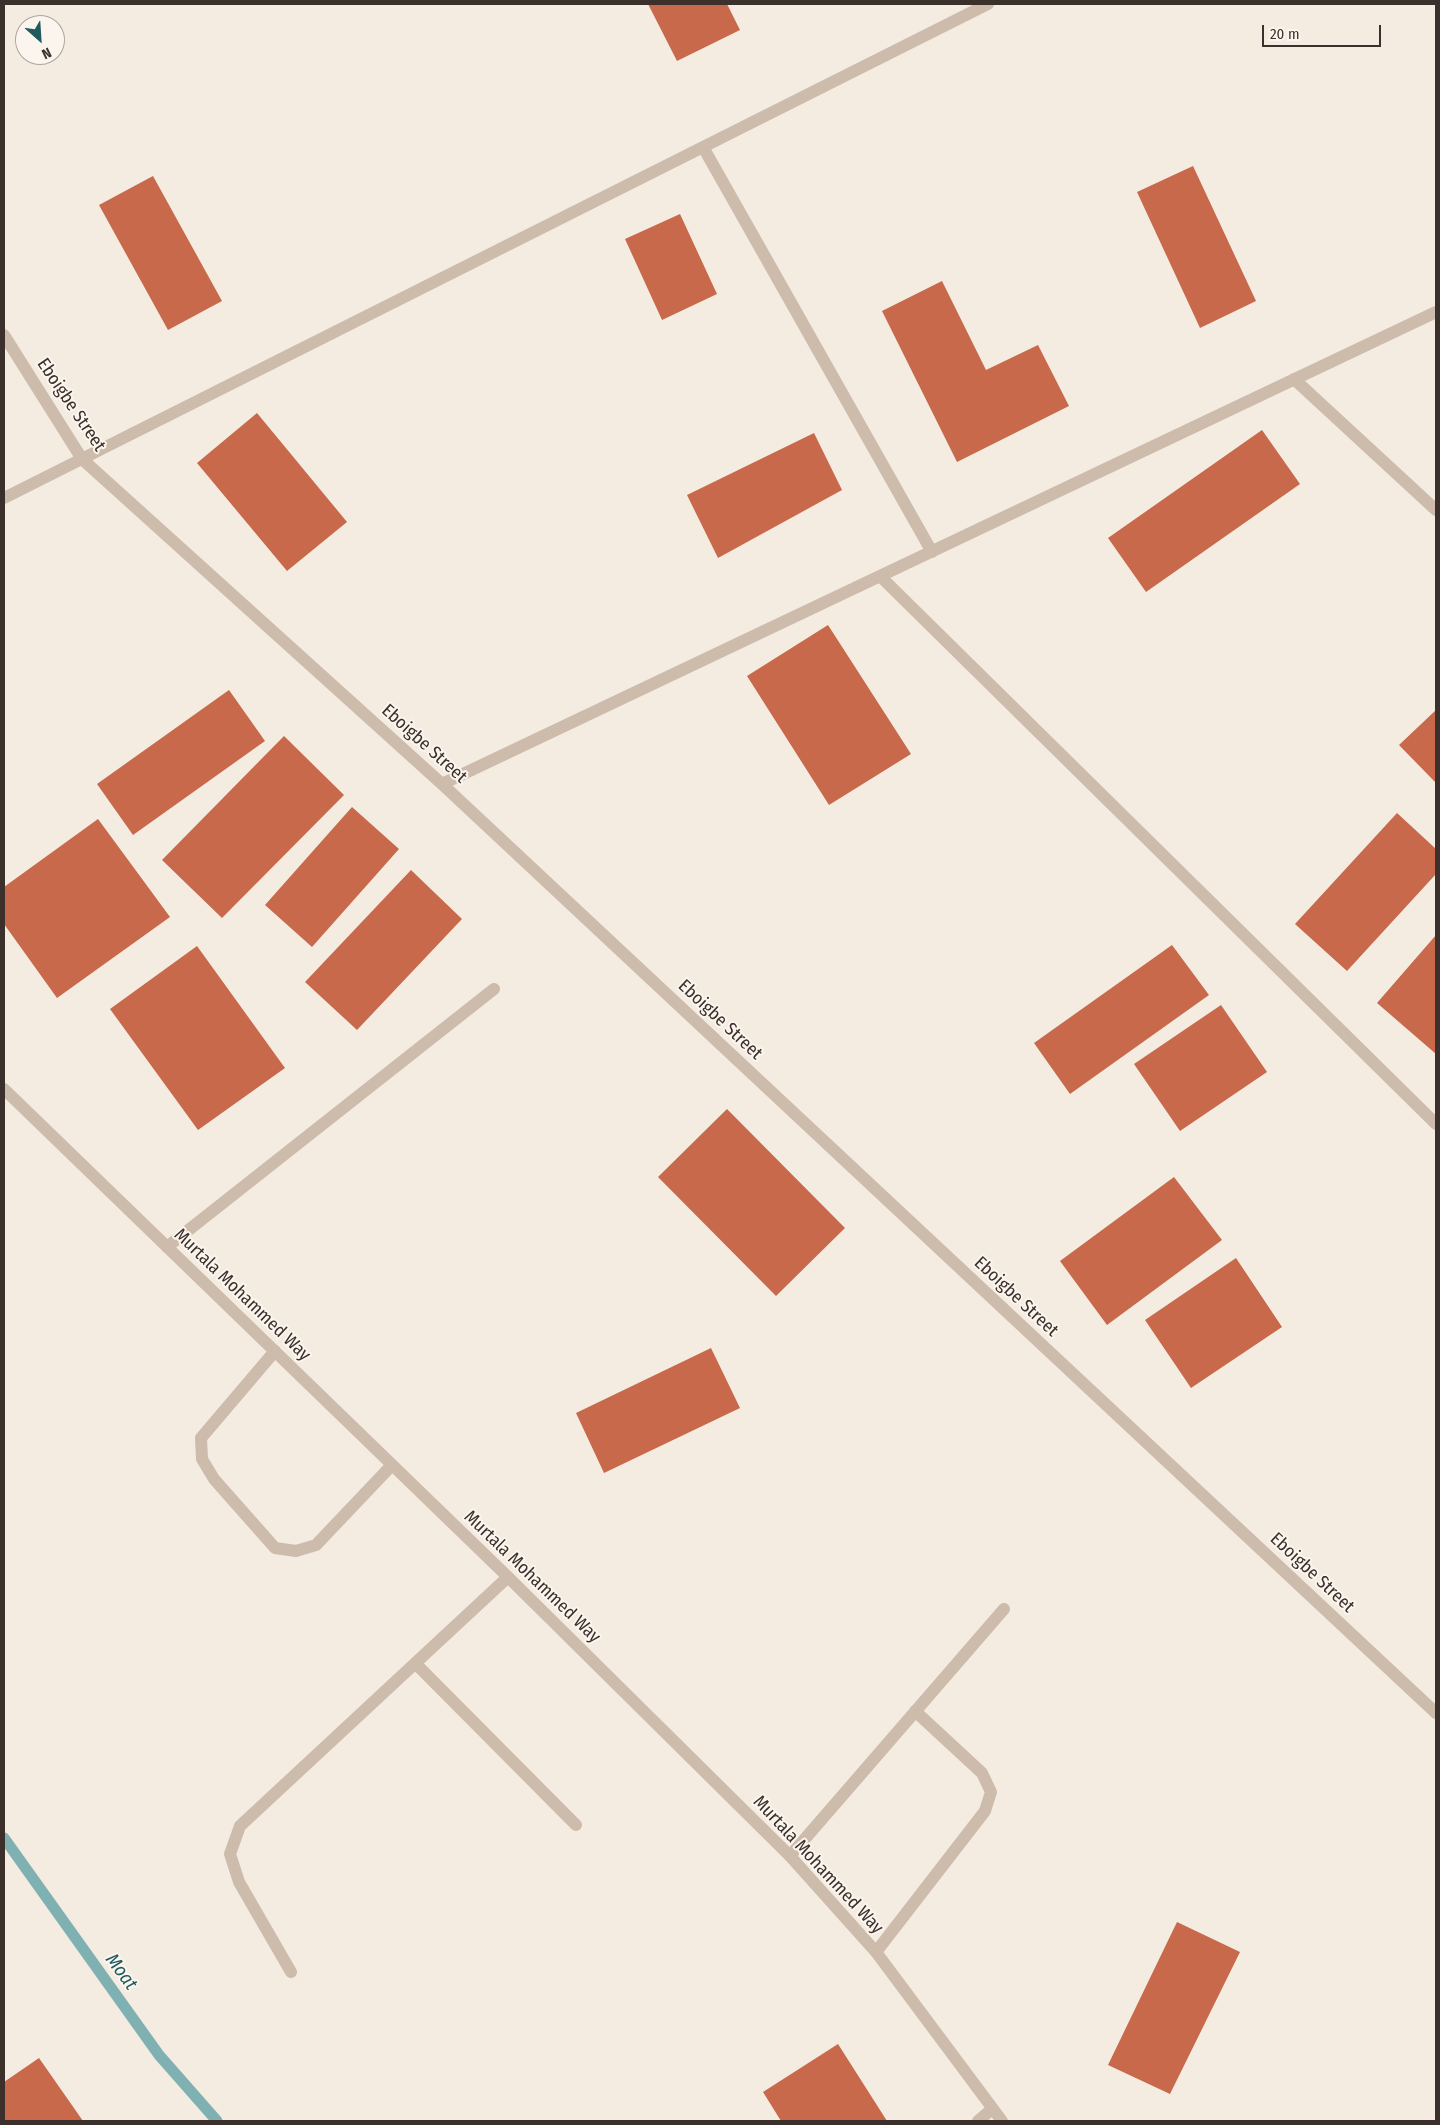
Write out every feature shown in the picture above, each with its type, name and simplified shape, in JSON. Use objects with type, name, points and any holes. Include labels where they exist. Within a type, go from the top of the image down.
[{"type":"street","points":[[4,498],[988,4]]},
{"type":"street","points":[[703,147],[932,552]]},
{"type":"street","points":[[442,784],[1436,312]]},
{"type":"street","name":"Eboigbe Street","points":[[4,335],[82,459],[442,784],[1436,1713]]},
{"type":"street","points":[[1294,379],[1436,510]]},
{"type":"street","points":[[880,576],[1436,1124]]},
{"type":"street","points":[[167,1247],[494,989]]},
{"type":"street","name":"Murtala Mohammed Way","points":[[4,1089],[508,1577],[790,1856],[876,1952],[1002,2121]]},
{"type":"street","points":[[275,1351],[201,1438],[202,1459],[214,1479],[274,1548],[296,1551],[316,1545],[392,1465]]},
{"type":"street","points":[[291,1972],[240,1882],[230,1854],[240,1826],[508,1577]]},
{"type":"street","points":[[790,1856],[1004,1609]]},
{"type":"street","points":[[415,1663],[576,1825]]},
{"type":"street","points":[[876,1952],[985,1811],[992,1792],[982,1774],[915,1712]]},
{"type":"street","points":[[978,2121],[992,2109]]},
{"type":"building","points":[[648,4],[727,4],[740,30],[677,61]]},
{"type":"building","points":[[1193,166],[1256,301],[1200,328],[1137,192]]},
{"type":"building","points":[[153,176],[222,301],[168,330],[99,205]]},
{"type":"building","points":[[680,214],[717,294],[662,320],[625,239]]},
{"type":"building","points":[[942,281],[986,370],[1038,345],[1069,406],[957,462],[882,311]]},
{"type":"building","points":[[257,413],[347,522],[287,571],[197,463]]},
{"type":"building","points":[[1262,430],[1300,484],[1146,592],[1108,538]]},
{"type":"building","points":[[814,433],[842,490],[718,558],[687,495]]},
{"type":"building","points":[[828,625],[911,754],[829,805],[747,676]]},
{"type":"building","points":[[229,690],[265,741],[133,835],[97,784]]},
{"type":"building","points":[[1436,710],[1436,783],[1399,745]]},
{"type":"building","points":[[284,736],[344,795],[222,918],[162,860]]},
{"type":"building","points":[[352,807],[399,849],[312,947],[265,905]]},
{"type":"building","points":[[1397,813],[1436,849],[1436,874],[1347,971],[1295,924]]},
{"type":"building","points":[[98,819],[170,917],[57,998],[4,924],[4,887]]},
{"type":"building","points":[[411,870],[462,919],[357,1030],[305,982]]},
{"type":"building","points":[[1436,935],[1436,1054],[1377,1003]]},
{"type":"building","points":[[1172,945],[1209,995],[1070,1094],[1034,1043]]},
{"type":"building","points":[[197,946],[285,1068],[198,1130],[110,1009]]},
{"type":"building","points":[[1221,1005],[1267,1072],[1180,1131],[1134,1064]]},
{"type":"building","points":[[727,1109],[845,1228],[776,1296],[658,1177]]},
{"type":"building","points":[[1174,1177],[1222,1240],[1107,1325],[1060,1261]]},
{"type":"building","points":[[1236,1258],[1282,1327],[1191,1388],[1145,1320]]},
{"type":"building","points":[[711,1348],[740,1408],[604,1473],[576,1413]]},
{"type":"building","points":[[1177,1922],[1240,1952],[1170,2094],[1108,2065]]},
{"type":"building","points":[[838,2044],[887,2121],[781,2121],[763,2092]]},
{"type":"building","points":[[39,2058],[83,2121],[4,2121],[4,2082]]},
{"type":"waterway","name":"Moat","points":[[4,1838],[159,2055],[217,2121]]}]
